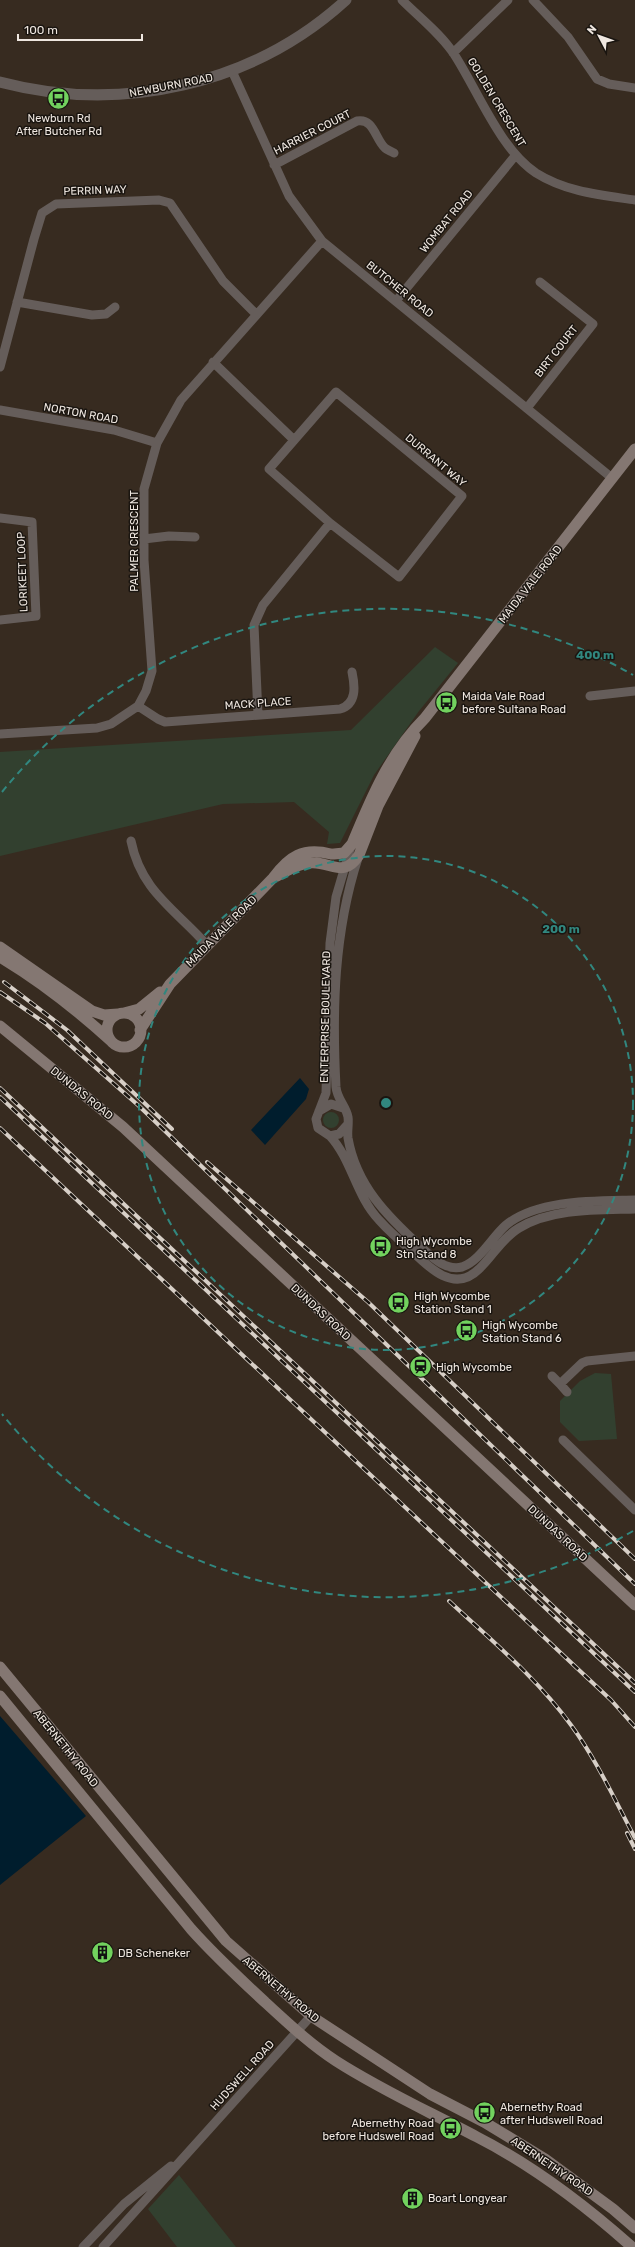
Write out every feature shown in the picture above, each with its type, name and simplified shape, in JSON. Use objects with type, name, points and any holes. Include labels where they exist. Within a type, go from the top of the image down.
[{"type":"main road","name":"MAIDA VALE ROAD","points":[[352,844],[365,810],[390,762],[411,733],[425,718],[635,450]]},
{"type":"main road","name":"MAIDA VALE ROAD","points":[[273,878],[307,863],[348,867],[359,855],[387,787],[425,718]]},
{"type":"main road","points":[[332,854],[344,853],[352,844]]},
{"type":"main road","name":"MAIDA VALE ROAD","points":[[78,1007],[98,1014],[121,1014],[139,1009],[170,984],[288,861],[302,853],[313,850],[332,854]]},
{"type":"main road","points":[[0,947],[78,1007]]},
{"type":"main road","points":[[0,957],[78,1007]]},
{"type":"main road","name":"MAIDA VALE ROAD","points":[[78,1007],[111,1041],[121,1047],[126,1047],[136,1041],[140,1030],[170,984]]},
{"type":"main road","points":[[111,1041],[108,1036],[108,1026],[114,1017],[121,1014],[133,1016],[140,1025],[140,1030]]},
{"type":"main road","name":"DUNDAS ROAD","points":[[0,1026],[124,1127],[635,1605]]},
{"type":"main road","name":"ABERNETHY ROAD","points":[[0,1667],[226,1941],[311,2016],[430,2094],[484,2122],[545,2159],[613,2209],[635,2228]]},
{"type":"main road","name":"ABERNETHY ROAD","points":[[0,1696],[202,1941],[296,2032],[336,2061],[421,2110],[478,2137],[512,2157],[599,2218],[632,2247]]},
{"type":"street","name":"NEWBURN ROAD","points":[[0,82],[49,92],[78,95],[114,95],[195,83],[232,71],[285,45],[319,22],[346,0]]},
{"type":"street","name":"GOLDEN CRESCENT","points":[[402,0],[453,53],[515,156],[536,173],[556,183],[589,193],[635,200]]},
{"type":"street","points":[[453,53],[508,0]]},
{"type":"street","points":[[533,0],[568,37],[597,80],[609,84],[635,88]]},
{"type":"street","name":"BUTCHER ROAD","points":[[232,71],[274,165],[298,210],[322,241],[612,478]]},
{"type":"street","name":"HARRIER COURT","points":[[274,165],[357,121],[363,120],[368,122],[385,148],[394,153]]},
{"type":"street","name":"WOMBAT ROAD","points":[[396,301],[515,156]]},
{"type":"street","name":"PERRIN WAY","points":[[0,367],[42,213],[49,207],[62,203],[159,200],[170,203],[177,210],[223,281],[256,314]]},
{"type":"street","name":"PALMER CRESCENT","points":[[0,734],[97,728],[120,720],[138,706],[146,691],[152,671],[144,539],[144,489],[157,443],[180,400],[322,241]]},
{"type":"street","name":"BIRT COURT","points":[[527,408],[593,324],[540,282]]},
{"type":"street","points":[[17,302],[92,315],[106,314],[115,307]]},
{"type":"street","points":[[213,362],[293,439]]},
{"type":"street","name":"DURRANT WAY","points":[[336,392],[462,496],[400,578],[330,523],[269,469],[293,439],[336,392]]},
{"type":"street","name":"NORTON ROAD","points":[[0,410],[107,428],[157,443]]},
{"type":"street","name":"LORIKEET LOOP","points":[[0,518],[32,522],[36,616],[0,620]]},
{"type":"street","points":[[258,715],[255,620],[263,605],[330,523]]},
{"type":"street","points":[[144,539],[169,536],[196,537]]},
{"type":"street","name":"MACK PLACE","points":[[138,706],[158,720],[165,722],[345,708],[349,705],[353,694],[352,672]]},
{"type":"street","points":[[590,696],[635,691]]},
{"type":"street","points":[[131,841],[138,868],[148,883],[207,945]]},
{"type":"street","name":"MAIDA VALE ROAD","points":[[348,867],[352,844]]},
{"type":"street","points":[[332,854],[348,867]]},
{"type":"street","points":[[327,865],[337,872],[340,880]]},
{"type":"street","name":"ENTERPRISE BOULEVARD","points":[[348,867],[340,880],[333,916],[328,966],[326,1093],[316,1119],[318,1128],[330,1136],[342,1151],[362,1196],[376,1216],[430,1268],[448,1278],[462,1278],[474,1273],[510,1234],[542,1217],[561,1214],[635,1210]]},
{"type":"street","name":"ENTERPRISE BOULEVARD","points":[[348,867],[338,942],[335,995],[336,1086],[343,1108],[348,1116],[348,1138],[353,1157],[376,1203],[395,1223],[432,1257],[451,1267],[468,1264],[507,1225],[533,1211],[560,1205],[635,1200]]},
{"type":"street","points":[[319,1111],[331,1104],[343,1108]]},
{"type":"street","points":[[330,1136],[339,1134],[348,1124]]},
{"type":"street","points":[[560,1384],[586,1362],[635,1356]]},
{"type":"street","points":[[552,1376],[568,1392]]},
{"type":"street","points":[[563,1440],[635,1510]]},
{"type":"street","name":"HUDSWELL ROAD","points":[[103,2247],[311,2016]]},
{"type":"street","name":"HUDSWELL ROAD","points":[[83,2247],[124,2204],[191,2150]]},
{"type":"green space","points":[[435,647],[458,663],[419,711],[374,775],[340,843],[327,844],[329,832],[294,802],[223,804],[0,856],[0,752],[351,730]]},
{"type":"green space","points":[[328,1112],[334,1112],[339,1117],[337,1126],[334,1128],[328,1128],[323,1123],[323,1117]]},
{"type":"green space","points":[[595,1373],[611,1374],[617,1439],[579,1441],[560,1422],[560,1401],[580,1381]]},
{"type":"green space","points":[[179,2175],[236,2247],[177,2247],[148,2209]]},
{"type":"water","points":[[300,1078],[309,1089],[306,1099],[265,1145],[251,1130]]},
{"type":"water","points":[[0,1716],[86,1816],[0,1885]]},
{"type":"railway","points":[[4,982],[67,1030],[172,1129]]},
{"type":"railway","points":[[0,992],[45,1023],[139,1106],[635,1584]]},
{"type":"railway","points":[[0,1088],[635,1683]]},
{"type":"railway","points":[[0,1097],[635,1692]]},
{"type":"railway","points":[[0,1128],[611,1700],[635,1727]]},
{"type":"railway","points":[[207,1162],[368,1302],[635,1559]]},
{"type":"railway","points":[[449,1601],[529,1675],[558,1708],[589,1752],[635,1838]]},
{"type":"railway","points":[[627,1833],[635,1849]]},
{"type":"place","name":"Newburn Rd After Butcher Rd","points":[[59,98]]},
{"type":"place","name":"Maida Vale Road before Sultana Road","points":[[446,702]]},
{"type":"place","name":"High Wycombe Stn Stand 8","points":[[381,1247]]},
{"type":"place","name":"High Wycombe Station Stand 1","points":[[399,1302]]},
{"type":"place","name":"High Wycombe Station Stand 6","points":[[467,1331]]},
{"type":"place","name":"High Wycombe","points":[[420,1367]]},
{"type":"place","name":"DB Scheneker","points":[[103,1953]]},
{"type":"place","name":"Abernethy Road after Hudswell Road","points":[[485,2113]]},
{"type":"place","name":"Abernethy Road before Hudswell Road","points":[[450,2129]]},
{"type":"place","name":"Boart Longyear","points":[[413,2198]]}]
